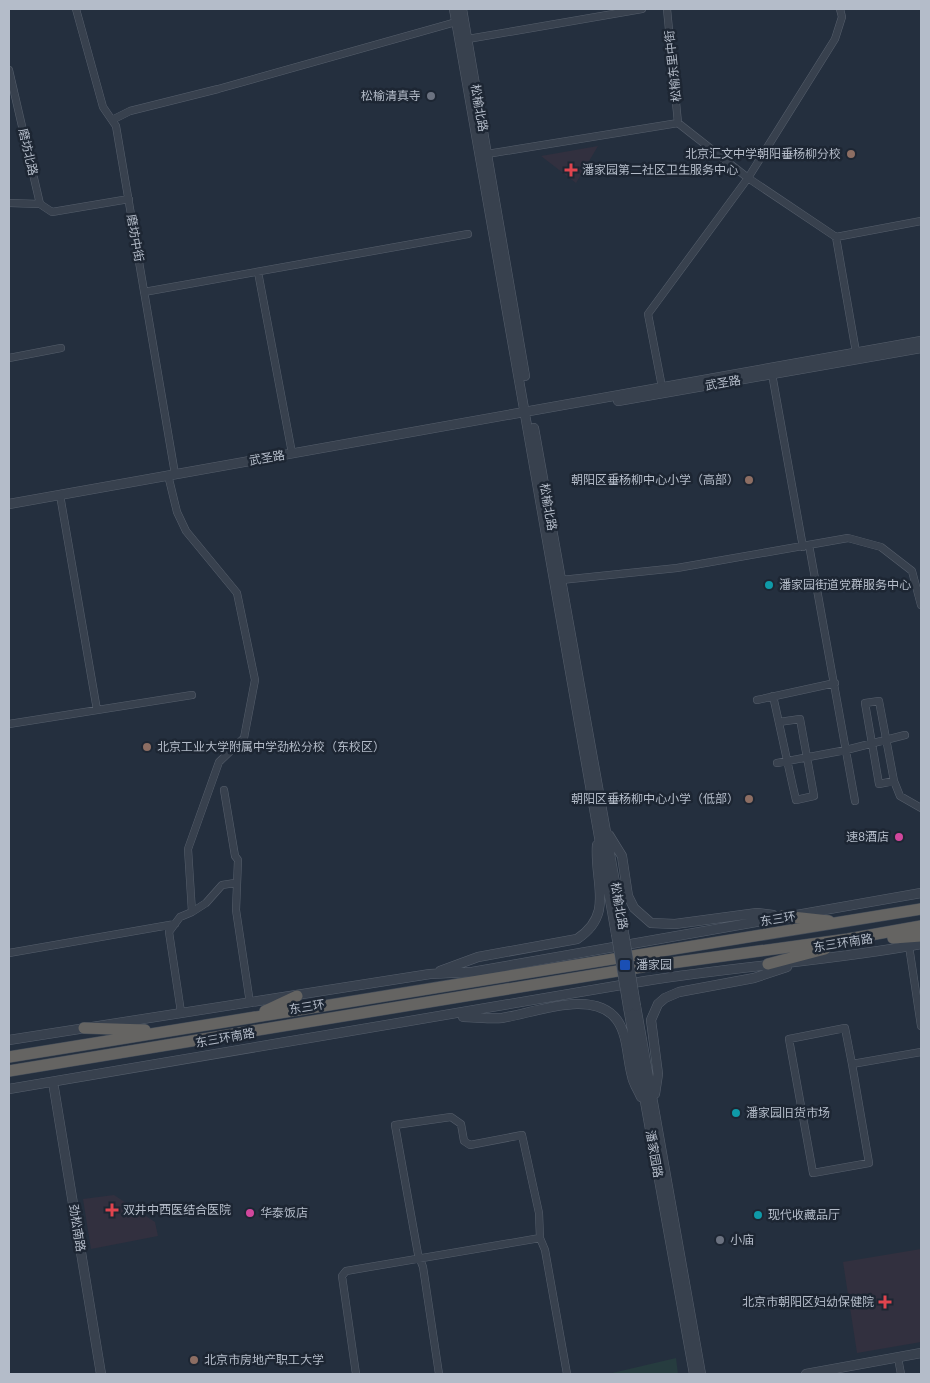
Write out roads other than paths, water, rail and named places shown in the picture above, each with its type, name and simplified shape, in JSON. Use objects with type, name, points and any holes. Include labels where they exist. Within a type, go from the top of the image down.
[{"type":"highway","points":[[886,915],[921,903]]},
{"type":"highway","name":"东三环","points":[[9,1057],[921,909]]},
{"type":"highway","points":[[783,916],[844,923]]},
{"type":"highway","points":[[768,964],[837,946],[848,939],[921,926]]},
{"type":"highway","points":[[871,935],[892,938],[921,936]]},
{"type":"highway","name":"东三环","points":[[9,1071],[610,973],[848,939]]},
{"type":"highway","points":[[252,1017],[297,996]]},
{"type":"highway","points":[[84,1028],[169,1031]]},
{"type":"highway","points":[[9,1080],[65,1062]]},
{"type":"street","name":"磨坊中街","points":[[76,9],[103,107],[116,126],[144,292],[177,512],[186,531],[237,593],[255,680],[244,738],[219,762],[188,849],[192,912]]},
{"type":"street","name":"松榆北路","points":[[454,9],[456,22],[463,39],[487,154],[529,412],[562,580],[602,830]]},
{"type":"street","name":"松榆北路","points":[[462,9],[463,39],[632,1006]]},
{"type":"street","points":[[463,39],[642,9]]},
{"type":"street","name":"松榆东里中街","points":[[667,9],[678,123]]},
{"type":"street","points":[[662,387],[648,314],[748,178],[836,40],[842,17],[840,9]]},
{"type":"street","points":[[112,120],[130,111],[218,89],[456,22]]},
{"type":"street","name":"磨坊北路","points":[[9,70],[40,204]]},
{"type":"street","points":[[487,154],[678,123],[748,178],[836,237],[921,221]]},
{"type":"street","points":[[9,203],[40,204],[52,212],[129,199]]},
{"type":"street","points":[[144,292],[468,234]]},
{"type":"street","points":[[836,237],[856,352]]},
{"type":"street","points":[[258,272],[292,453]]},
{"type":"street","name":"武圣路","points":[[9,504],[921,341]]},
{"type":"street","points":[[9,358],[61,348]]},
{"type":"street","name":"武圣路","points":[[529,412],[772,374],[921,348]]},
{"type":"street","points":[[772,374],[835,683],[855,801]]},
{"type":"street","points":[[60,495],[97,710]]},
{"type":"street","points":[[562,580],[677,568],[848,538],[881,547],[912,571],[921,605]]},
{"type":"street","points":[[758,700],[835,683]]},
{"type":"street","points":[[9,724],[192,695]]},
{"type":"street","points":[[774,696],[779,722],[787,761],[796,800],[814,796],[800,719],[779,722]]},
{"type":"street","points":[[894,781],[879,784],[865,703],[879,701],[894,781],[900,796],[921,808]]},
{"type":"street","points":[[777,762],[846,750],[905,735]]},
{"type":"street","points":[[224,790],[235,856],[238,860],[235,883],[236,910],[250,1002]]},
{"type":"street","points":[[602,830],[622,856],[628,896],[634,908],[651,923],[675,924],[757,913],[783,916]]},
{"type":"street","points":[[430,974],[478,957],[577,939],[588,932],[598,918],[601,899],[595,862],[602,830]]},
{"type":"street","points":[[181,1012],[169,932],[180,917],[206,903],[222,885],[235,883]]},
{"type":"street","points":[[9,1040],[181,1012],[297,996],[334,988],[430,974],[472,972],[921,893]]},
{"type":"street","points":[[9,953],[175,924]]},
{"type":"street","name":"东三环南路","points":[[9,1089],[647,981],[768,964],[794,964],[921,944]]},
{"type":"street","points":[[909,946],[921,1026]]},
{"type":"street","points":[[654,1104],[658,1074],[651,1020],[658,1004],[665,998],[679,992],[754,978],[794,964]]},
{"type":"street","points":[[446,1016],[499,1018],[581,1003],[598,1005],[609,1011],[618,1021],[624,1035],[632,1078],[647,1112]]},
{"type":"street","name":"潘家园路","points":[[632,1006],[654,1104],[701,1374]]},
{"type":"street","name":"潘家园路","points":[[632,1006],[647,1112],[694,1374]]},
{"type":"street","points":[[845,1028],[852,1064],[869,1163],[813,1173],[789,1038],[845,1028]]},
{"type":"street","points":[[852,1064],[921,1052]]},
{"type":"street","name":"劲松南路","points":[[53,1082],[102,1374]]},
{"type":"street","points":[[438,1374],[420,1260],[395,1125],[451,1117],[460,1124],[464,1141],[470,1145],[522,1135],[539,1213],[540,1238],[546,1250],[567,1374]]},
{"type":"street","points":[[356,1374],[342,1276],[346,1272],[540,1238]]},
{"type":"street","points":[[806,1374],[921,1353]]},
{"type":"street","points":[[898,1358],[901,1374]]},
{"type":"place","name":"松榆清真寺","points":[[431,96]]},
{"type":"place","name":"北京汇文中学朝阳垂杨柳分校","points":[[851,154]]},
{"type":"place","name":"潘家园第二社区卫生服务中心","points":[[571,170]]},
{"type":"place","name":"朝阳区垂杨柳中心小学（高部）","points":[[749,480]]},
{"type":"place","name":"潘家园街道党群服务中心","points":[[769,585]]},
{"type":"place","name":"北京工业大学附属中学劲松分校（东校区）","points":[[147,747]]},
{"type":"place","name":"朝阳区垂杨柳中心小学（低部）","points":[[749,799]]},
{"type":"place","name":"速8酒店","points":[[899,837]]},
{"type":"place","name":"潘家园","points":[[625,965]]},
{"type":"place","name":"潘家园旧货市场","points":[[736,1113]]},
{"type":"place","name":"双井中西医结合医院","points":[[112,1210]]},
{"type":"place","name":"华泰饭店","points":[[250,1213]]},
{"type":"place","name":"现代收藏品厅","points":[[758,1215]]},
{"type":"place","name":"小庙","points":[[720,1240]]},
{"type":"place","name":"北京市朝阳区妇幼保健院","points":[[885,1302]]},
{"type":"place","name":"北京市房地产职工大学","points":[[194,1360]]}]
